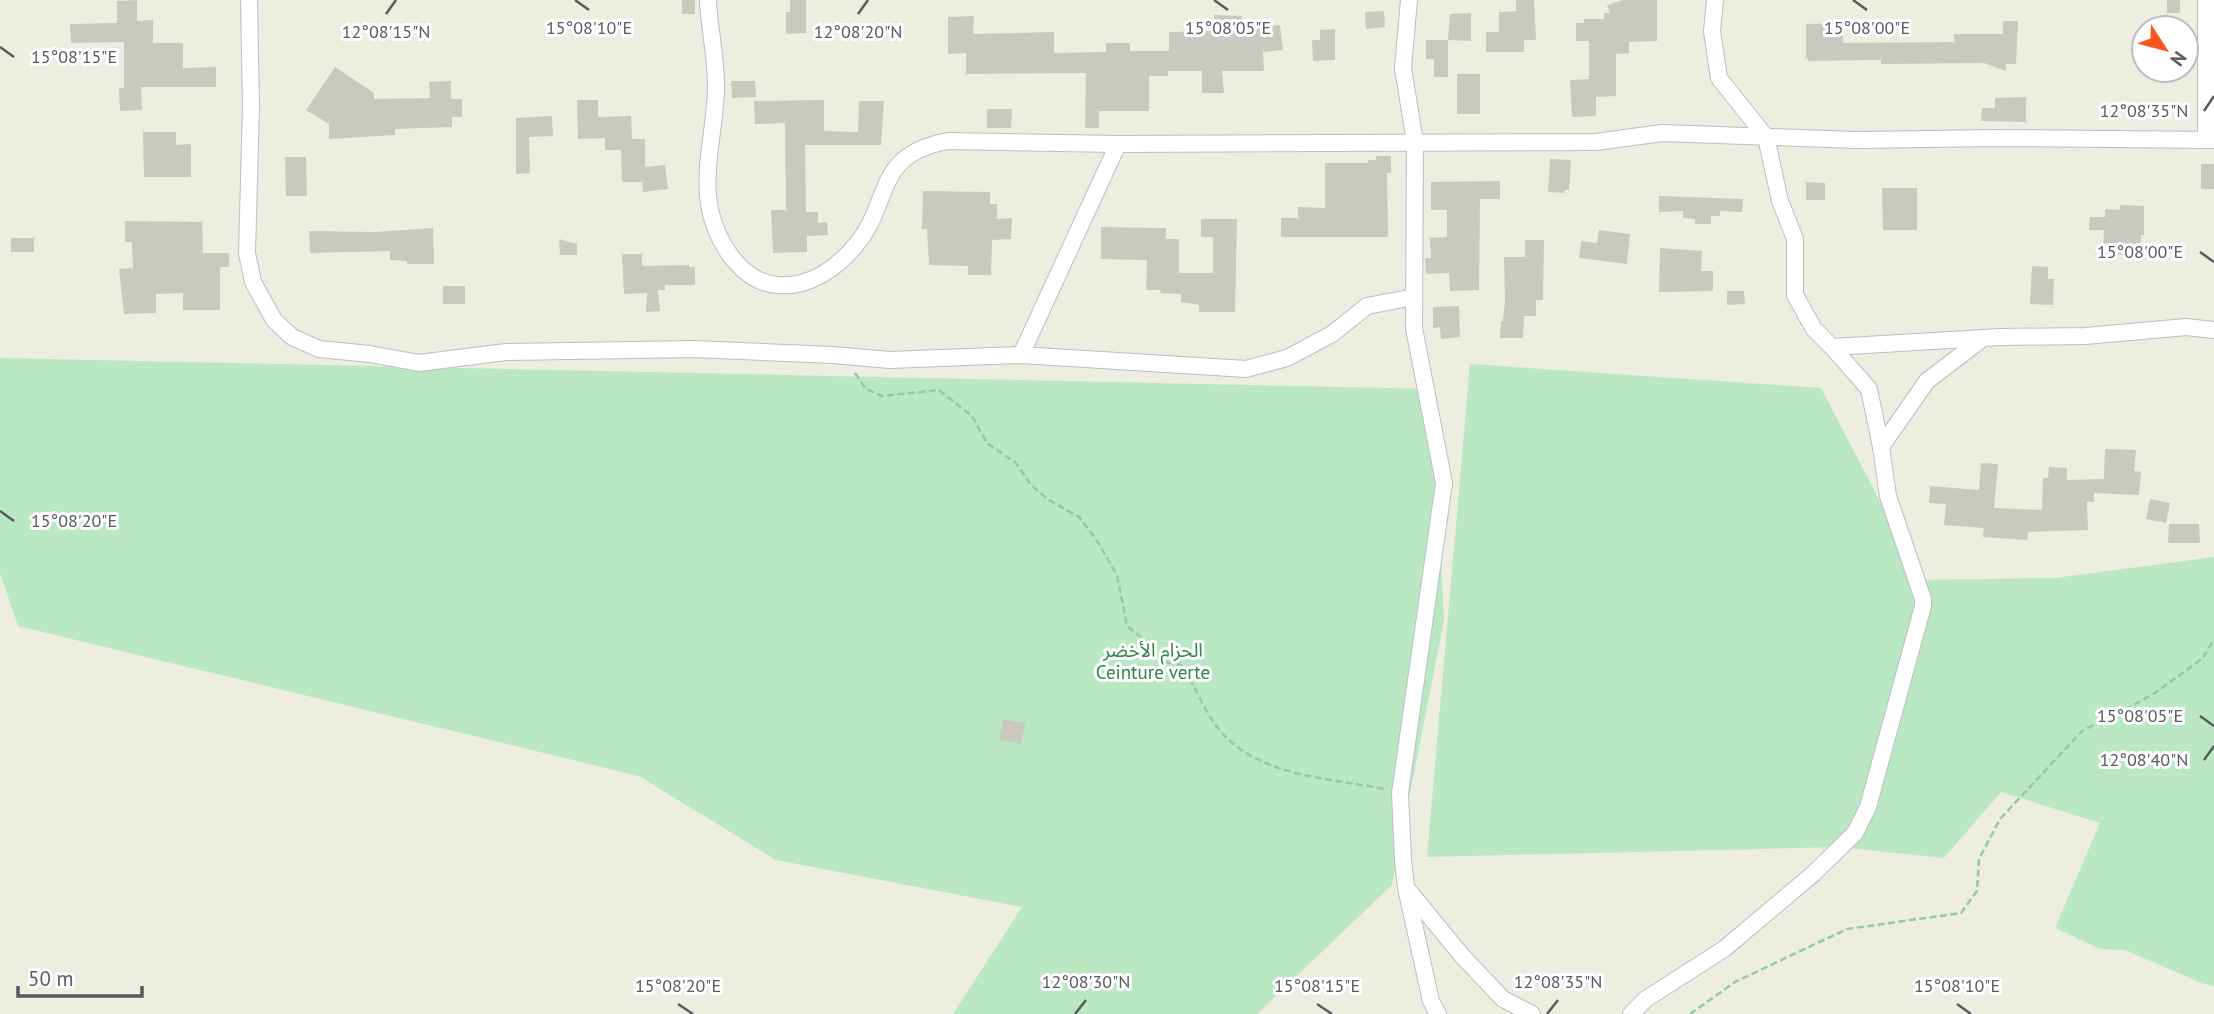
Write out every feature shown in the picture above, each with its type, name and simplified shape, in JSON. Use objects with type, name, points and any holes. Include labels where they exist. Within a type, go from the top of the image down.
[{"type":"street","points":[[249,0],[251,106],[247,253],[253,282],[274,320],[292,337],[319,349],[370,354],[419,363],[506,352],[694,349],[890,360],[1021,355],[1246,369],[1287,358],[1332,334],[1367,306],[1414,297]]},
{"type":"street","points":[[708,0],[717,72],[707,160],[710,209],[719,236],[744,272],[764,282],[786,286],[816,279],[838,263],[862,237],[893,171],[912,154],[948,141],[1118,144],[1596,142],[1662,133],[1858,140],[2210,140],[2206,0]]},
{"type":"street","points":[[1409,0],[1403,68],[1415,142],[1414,328],[1444,483],[1400,793],[1406,888],[1431,1001],[1438,1014]]},
{"type":"street","points":[[1631,1014],[1646,999],[1724,949],[1813,874],[1855,833],[1868,807],[1923,606],[1921,589],[1888,496],[1869,389],[1814,329],[1796,295],[1795,239],[1780,201],[1766,137],[1719,78],[1712,30],[1715,0]]},
{"type":"street","points":[[1021,355],[1118,144]]},
{"type":"street","points":[[1832,347],[2084,336],[2186,327],[2214,330]]},
{"type":"street","points":[[1881,447],[1927,381],[1982,339]]},
{"type":"street","points":[[1406,888],[1463,957],[1503,999],[1532,1014]]},
{"type":"path","points":[[853,371],[866,389],[882,396],[939,390],[972,416],[987,443],[1016,463],[1031,485],[1049,500],[1079,517],[1096,539],[1117,575],[1127,626],[1149,644],[1164,662],[1181,665],[1194,682],[1208,716],[1224,736],[1260,761],[1306,776],[1400,793]]},
{"type":"path","points":[[1690,1014],[1735,982],[1847,929],[1961,913],[1977,891],[1979,859],[2000,819],[2083,730],[2155,693],[2203,658],[2214,639]]},
{"type":"green space","name":"الحزام الأخضر Ceinture verte","points":[[0,358],[1433,389],[1444,620],[1392,885],[1257,1014],[953,1014],[1022,907],[776,860],[639,776],[18,626],[0,573]]},
{"type":"green space","points":[[1470,364],[1821,388],[1921,580],[2055,578],[2214,557],[2214,986],[2125,950],[2100,949],[2055,928],[2100,823],[2001,792],[1944,858],[1839,847],[1427,857]]},
{"type":"building","points":[[137,0],[137,21],[153,20],[153,43],[183,43],[183,68],[216,67],[216,87],[141,87],[142,110],[120,111],[119,88],[124,88],[124,42],[71,43],[70,24],[117,23],[117,1]]},
{"type":"building","points":[[682,0],[695,0],[695,14],[682,14]]},
{"type":"building","points":[[790,0],[806,0],[806,33],[786,34],[786,12],[790,12]]},
{"type":"building","points":[[1516,0],[1534,0],[1536,40],[1524,40],[1524,52],[1486,52],[1486,32],[1499,32],[1499,12],[1516,11]]},
{"type":"building","points":[[1623,0],[1657,0],[1657,41],[1629,42],[1629,53],[1616,54],[1616,96],[1596,97],[1596,116],[1572,117],[1570,80],[1589,79],[1589,41],[1576,41],[1576,23],[1584,23],[1584,19],[1604,19],[1604,13],[1610,13],[1607,5]]},
{"type":"building","points":[[2167,0],[2180,0],[2180,13],[2167,13]]},
{"type":"building","points":[[1384,11],[1385,27],[1366,29],[1365,12]]},
{"type":"building","points":[[1471,13],[1471,41],[1448,40],[1450,14]]},
{"type":"building","points":[[1214,15],[1242,16],[1242,29],[1280,25],[1283,50],[1263,52],[1264,71],[1222,71],[1224,93],[1202,93],[1202,71],[1168,71],[1168,76],[1149,76],[1149,111],[1099,111],[1099,128],[1085,128],[1086,73],[966,74],[966,53],[948,54],[948,17],[974,16],[973,34],[1054,32],[1054,53],[1106,52],[1106,43],[1130,43],[1130,51],[1169,51],[1169,32],[1214,31]]},
{"type":"building","points":[[2003,21],[2018,21],[2016,64],[2006,64],[2006,71],[1984,63],[1881,64],[1881,60],[1808,61],[1806,58],[1806,24],[1843,23],[1843,43],[1954,42],[1954,34],[2003,34]]},
{"type":"building","points":[[1335,29],[1335,60],[1313,61],[1312,40],[1320,40],[1320,30]]},
{"type":"building","points":[[1426,40],[1448,40],[1448,77],[1434,77],[1434,59],[1426,59]]},
{"type":"building","points":[[335,67],[374,93],[374,99],[430,98],[429,82],[451,81],[451,99],[462,99],[462,117],[452,117],[452,127],[395,129],[395,135],[329,139],[329,124],[306,110]]},
{"type":"building","points":[[1457,74],[1480,74],[1480,114],[1457,114]]},
{"type":"building","points":[[731,81],[755,81],[756,97],[732,98]]},
{"type":"building","points":[[2026,97],[2026,122],[1981,121],[1982,108],[1995,108],[1995,98]]},
{"type":"building","points":[[577,100],[598,100],[598,117],[631,116],[632,139],[645,139],[645,167],[665,165],[668,189],[643,192],[642,182],[622,182],[621,150],[605,150],[605,138],[578,139]]},
{"type":"building","points":[[824,100],[824,131],[858,132],[859,101],[884,101],[881,145],[805,145],[806,212],[818,212],[818,223],[827,222],[828,235],[807,236],[807,252],[773,253],[771,210],[786,210],[785,123],[755,124],[754,101]]},
{"type":"building","points":[[987,109],[1012,109],[1011,128],[987,128]]},
{"type":"building","points":[[552,116],[553,136],[529,137],[530,173],[516,174],[516,118]]},
{"type":"building","points":[[143,132],[176,132],[176,145],[191,144],[191,177],[144,177]]},
{"type":"building","points":[[1376,156],[1391,156],[1391,173],[1387,173],[1388,237],[1281,237],[1281,218],[1298,218],[1298,207],[1325,208],[1325,163],[1368,163],[1368,160],[1376,160]]},
{"type":"building","points":[[285,157],[306,157],[307,196],[286,196]]},
{"type":"building","points":[[1550,159],[1571,160],[1569,190],[1564,193],[1548,192]]},
{"type":"building","points":[[2201,164],[2214,164],[2214,189],[2201,189]]},
{"type":"building","points":[[1500,181],[1500,199],[1480,199],[1479,290],[1450,291],[1449,273],[1426,274],[1425,258],[1431,258],[1430,238],[1447,237],[1447,210],[1431,210],[1431,182]]},
{"type":"building","points":[[1806,182],[1825,183],[1825,200],[1806,200]]},
{"type":"building","points":[[1882,188],[1917,188],[1917,230],[1883,230]]},
{"type":"building","points":[[923,191],[990,192],[990,204],[997,204],[997,219],[1012,218],[1011,239],[992,240],[991,275],[968,275],[968,266],[929,265],[927,229],[922,229]]},
{"type":"building","points":[[1659,196],[1743,199],[1742,212],[1720,211],[1720,216],[1711,216],[1711,224],[1695,224],[1695,219],[1683,218],[1683,211],[1659,212]]},
{"type":"building","points":[[2120,205],[2144,206],[2144,235],[2141,235],[2140,255],[2103,254],[2104,230],[2089,230],[2090,217],[2105,217],[2105,209],[2120,210]]},
{"type":"building","points":[[1201,219],[1237,219],[1235,312],[1199,312],[1199,305],[1181,302],[1181,294],[1146,290],[1147,260],[1101,259],[1101,227],[1166,228],[1166,239],[1179,239],[1179,273],[1213,273],[1213,237],[1201,237]]},
{"type":"building","points":[[125,221],[202,222],[203,253],[229,253],[229,267],[220,267],[220,310],[183,310],[183,293],[156,294],[156,313],[124,314],[119,269],[133,268],[132,242],[125,242]]},
{"type":"building","points":[[433,228],[434,264],[407,264],[407,261],[390,260],[390,251],[310,253],[309,231],[374,232]]},
{"type":"building","points":[[1599,230],[1630,234],[1627,264],[1579,258],[1581,241],[1597,243]]},
{"type":"building","points":[[11,238],[34,238],[34,252],[11,252]]},
{"type":"building","points":[[559,239],[577,244],[577,255],[560,255]]},
{"type":"building","points":[[1525,240],[1544,240],[1543,300],[1536,300],[1536,316],[1524,316],[1523,338],[1500,338],[1505,302],[1504,257],[1525,257]]},
{"type":"building","points":[[1660,248],[1702,251],[1701,271],[1713,271],[1713,291],[1659,292]]},
{"type":"building","points":[[622,254],[642,254],[642,266],[695,267],[695,285],[665,285],[665,290],[658,290],[660,311],[646,312],[647,293],[624,294]]},
{"type":"building","points":[[2032,266],[2048,267],[2048,279],[2054,279],[2053,305],[2030,304]]},
{"type":"building","points":[[443,286],[465,286],[465,304],[443,304]]},
{"type":"building","points":[[1727,291],[1744,291],[1745,304],[1727,305]]},
{"type":"building","points":[[1459,306],[1460,337],[1441,339],[1440,327],[1433,328],[1433,307]]},
{"type":"building","points":[[2105,449],[2136,450],[2134,471],[2141,472],[2139,495],[2094,493],[2094,502],[2087,502],[2088,530],[2028,532],[2027,540],[1983,537],[1984,528],[1944,525],[1946,504],[1929,503],[1930,486],[1979,490],[1981,463],[1998,464],[1994,508],[2042,510],[2043,478],[2048,478],[2049,467],[2067,468],[2067,480],[2104,479]]},
{"type":"building","points":[[2150,499],[2170,503],[2166,523],[2146,519]]},
{"type":"building","points":[[2169,524],[2199,524],[2200,543],[2168,543]]},
{"type":"building","points":[[1003,719],[1025,723],[1021,744],[999,740]]}]
